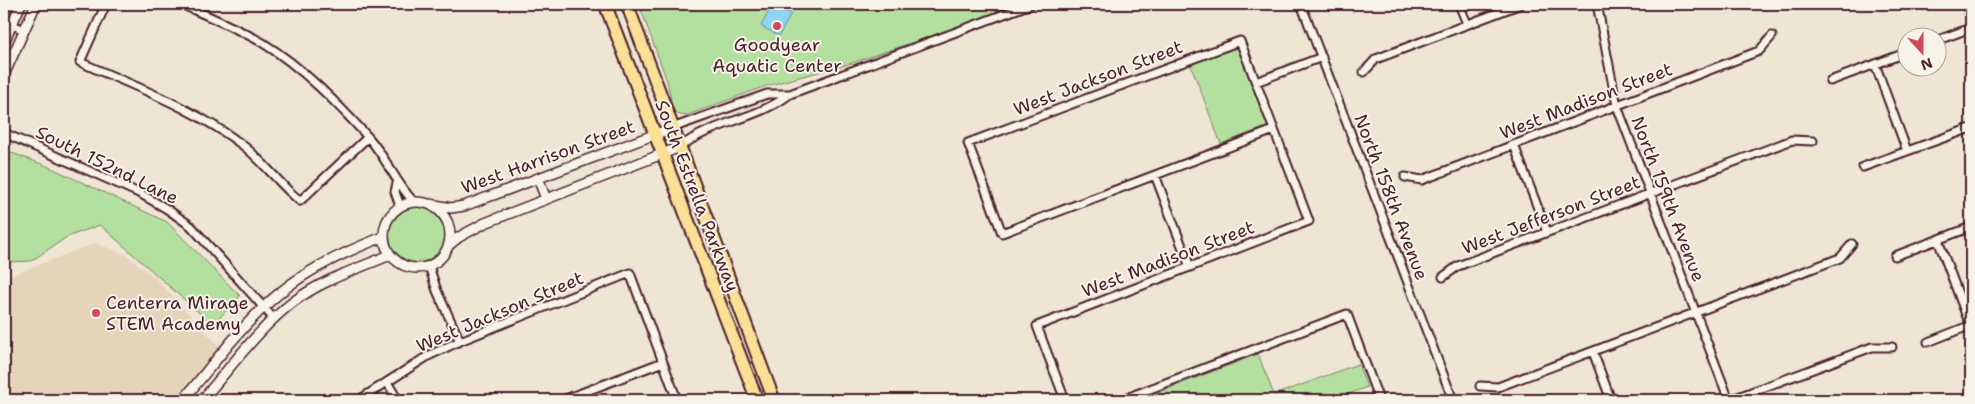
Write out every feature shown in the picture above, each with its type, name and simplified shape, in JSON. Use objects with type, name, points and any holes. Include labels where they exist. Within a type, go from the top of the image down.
[{"type":"main road","name":"South Estrella Parkway","points":[[605,4],[757,400]]},
{"type":"main road","name":"South Estrella Parkway","points":[[627,4],[774,400]]},
{"type":"street","points":[[4,42],[8,23],[21,4]]},
{"type":"street","points":[[4,75],[36,4]]},
{"type":"street","points":[[106,4],[80,62],[184,109],[224,132],[247,149],[287,191],[300,201],[368,138]]},
{"type":"street","points":[[181,4],[263,44],[308,78],[368,138],[386,161],[397,183],[413,201]]},
{"type":"street","name":"West Harrison Street","points":[[449,245],[471,229],[680,147],[694,136],[778,104],[790,94],[1031,4]]},
{"type":"street","name":"North 158th Avenue","points":[[1302,4],[1453,400]]},
{"type":"street","points":[[1459,4],[1468,24]]},
{"type":"street","points":[[1364,72],[1376,59],[1521,4]]},
{"type":"street","name":"North 159th Avenue","points":[[1597,4],[1617,106],[1729,400]]},
{"type":"street","points":[[1966,4],[1971,18]]},
{"type":"street","points":[[8,23],[24,30]]},
{"type":"street","points":[[1948,36],[1971,28]]},
{"type":"street","name":"West Madison Street","points":[[1405,177],[1422,180],[1617,106],[1759,51],[1772,36]]},
{"type":"street","name":"West Jackson Street","points":[[1155,175],[1002,232],[968,143],[1240,41],[1256,82]]},
{"type":"street","points":[[1830,81],[1898,56]]},
{"type":"street","points":[[1190,267],[1155,175],[1274,130],[1256,82],[1322,57]]},
{"type":"street","points":[[1875,64],[1907,151]]},
{"type":"street","name":"West Harrison Street","points":[[430,204],[451,208],[464,206],[766,94],[790,94]]},
{"type":"street","points":[[1863,167],[1971,128]]},
{"type":"street","name":"West Madison Street","points":[[1066,400],[1037,326],[1309,221],[1274,130]]},
{"type":"street","name":"South 152nd Lane","points":[[4,133],[141,194],[167,208],[191,226],[274,319]]},
{"type":"street","name":"West Jefferson Street","points":[[1444,277],[1458,266],[1792,140],[1813,141]]},
{"type":"street","points":[[1514,145],[1547,232]]},
{"type":"street","points":[[538,178],[546,199]]},
{"type":"street","points":[[397,183],[395,192],[400,206]]},
{"type":"street","points":[[413,201],[430,204],[445,216],[449,225],[449,245],[444,254],[429,266],[419,268],[408,267],[390,256],[383,237],[388,217],[400,206],[413,201]]},
{"type":"street","points":[[1895,256],[1971,227]]},
{"type":"street","points":[[183,400],[264,307],[294,282],[322,265],[383,237]]},
{"type":"street","points":[[1928,342],[1971,325],[1938,240]]},
{"type":"street","points":[[1480,386],[1498,387],[1840,258],[1852,244]]},
{"type":"street","points":[[202,400],[274,319],[294,301],[329,280],[390,256]]},
{"type":"street","points":[[429,266],[437,291],[460,341]]},
{"type":"street","name":"West Jackson Street","points":[[359,400],[428,356],[460,341],[630,273],[663,362]]},
{"type":"street","points":[[1121,400],[1347,314],[1379,400]]},
{"type":"street","points":[[1729,400],[1872,347],[1892,347]]},
{"type":"street","points":[[1592,352],[1611,400]]},
{"type":"street","points":[[563,400],[663,362],[677,400]]},
{"type":"street","points":[[387,382],[398,400]]},
{"type":"shaded area","name":"Centerra Mirage STEM Academy","points":[[96,243],[126,255],[153,276],[221,348],[175,400],[4,400],[4,278]]},
{"type":"green space","points":[[639,4],[1024,4],[852,63],[766,86],[685,116],[677,114],[673,109],[667,81]]},
{"type":"green space","points":[[1237,45],[1268,126],[1221,144],[1190,63]]},
{"type":"green space","points":[[4,150],[47,166],[167,222],[240,296],[213,325],[100,225],[67,237],[31,261],[4,262]]},
{"type":"green space","points":[[417,207],[428,209],[441,220],[446,236],[444,247],[433,260],[417,265],[406,263],[393,252],[388,236],[390,225],[401,212]]},
{"type":"green space","points":[[1258,354],[1274,395],[1358,364],[1367,387],[1332,400],[1139,400]]},
{"type":"water","points":[[770,4],[791,14],[779,36],[761,26],[769,11],[767,9]]},
{"type":"place","name":"Goodyear Aquatic Center","points":[[777,26]]},
{"type":"place","name":"Centerra Mirage STEM Academy","points":[[96,313]]}]
